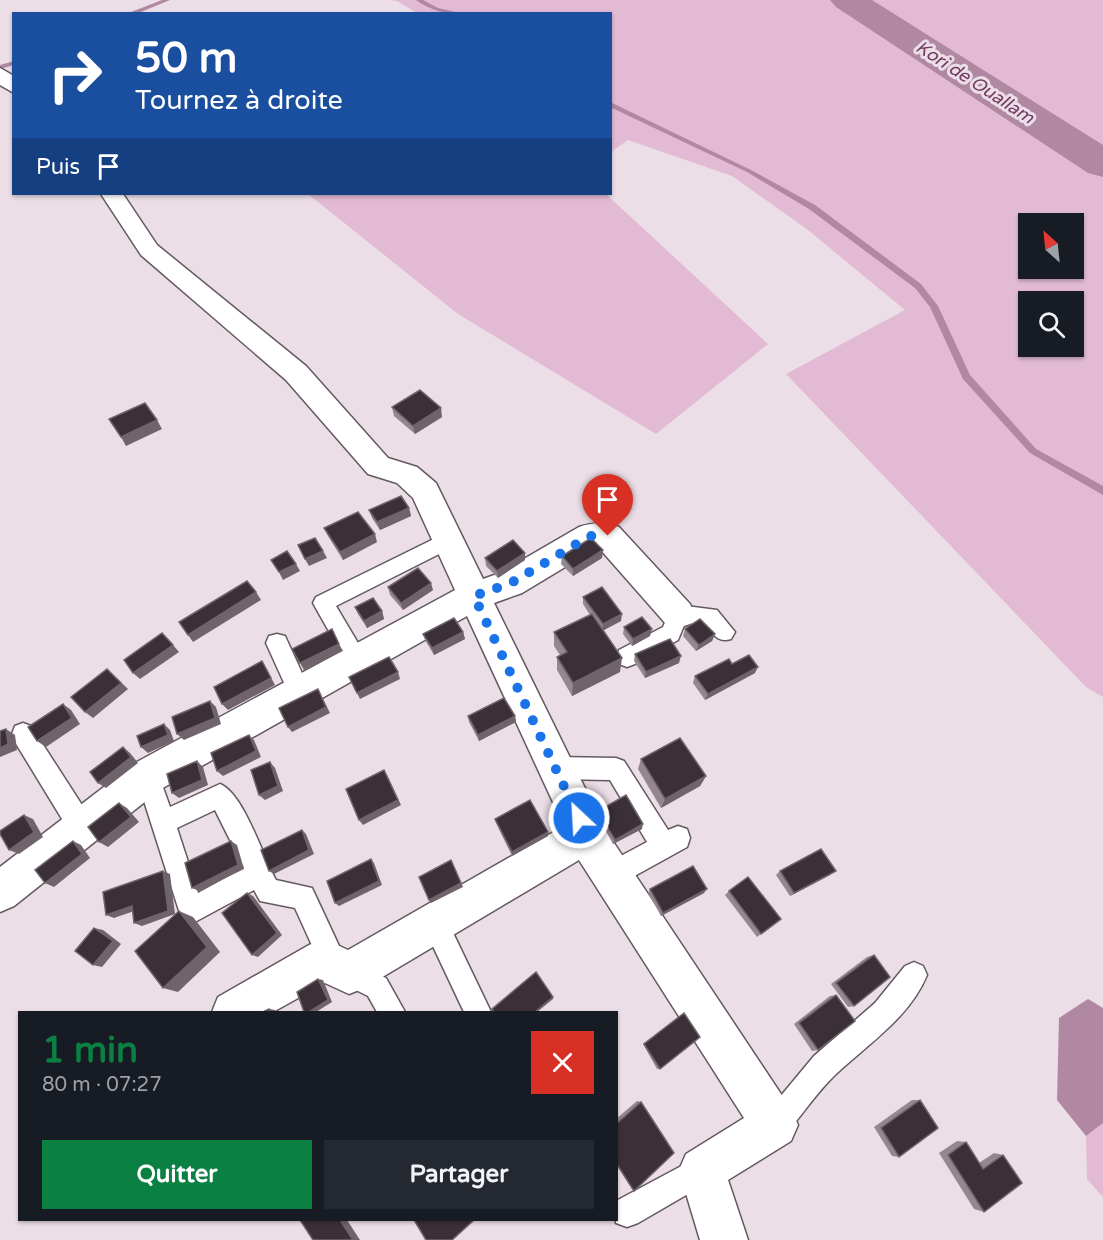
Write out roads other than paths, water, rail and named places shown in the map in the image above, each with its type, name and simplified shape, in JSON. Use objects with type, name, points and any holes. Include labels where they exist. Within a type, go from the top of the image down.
[{"type":"street","points":[[0,74],[12,85]]},
{"type":"street","points":[[113,195],[149,250],[296,373],[378,466],[406,475],[425,491],[586,834],[775,1125],[702,1170],[724,1240]]},
{"type":"street","points":[[0,892],[148,776],[474,596],[511,583],[590,536],[608,536],[678,614]]},
{"type":"street","points":[[235,1011],[324,960],[342,970],[435,923],[586,834]]},
{"type":"lane","points":[[357,660],[323,603],[448,540]]},
{"type":"lane","points":[[627,657],[671,633],[678,614],[710,616],[724,632]]},
{"type":"lane","points":[[277,643],[299,691]]},
{"type":"lane","points":[[23,734],[82,828]]},
{"type":"lane","points":[[555,768],[616,769],[670,842],[611,875]]},
{"type":"lane","points":[[148,776],[191,911],[259,874]]},
{"type":"lane","points":[[164,822],[220,796],[242,834],[259,874],[270,892],[303,897],[342,970],[377,987],[391,1011]]},
{"type":"lane","points":[[435,923],[478,1011]]},
{"type":"lane","points":[[775,1125],[824,1066],[885,1013],[914,975]]},
{"type":"lane","points":[[627,1212],[702,1170]]},
{"type":"waterway","points":[[134,12],[167,0]]},
{"type":"waterway","points":[[419,0],[436,9],[451,12]]},
{"type":"waterway","name":"Kori de Ouallam","points":[[848,0],[1103,164]]},
{"type":"waterway","points":[[0,67],[12,64]]},
{"type":"waterway","points":[[612,105],[749,171],[812,207],[918,286],[934,306],[966,377],[1033,451],[1103,491]]}]
